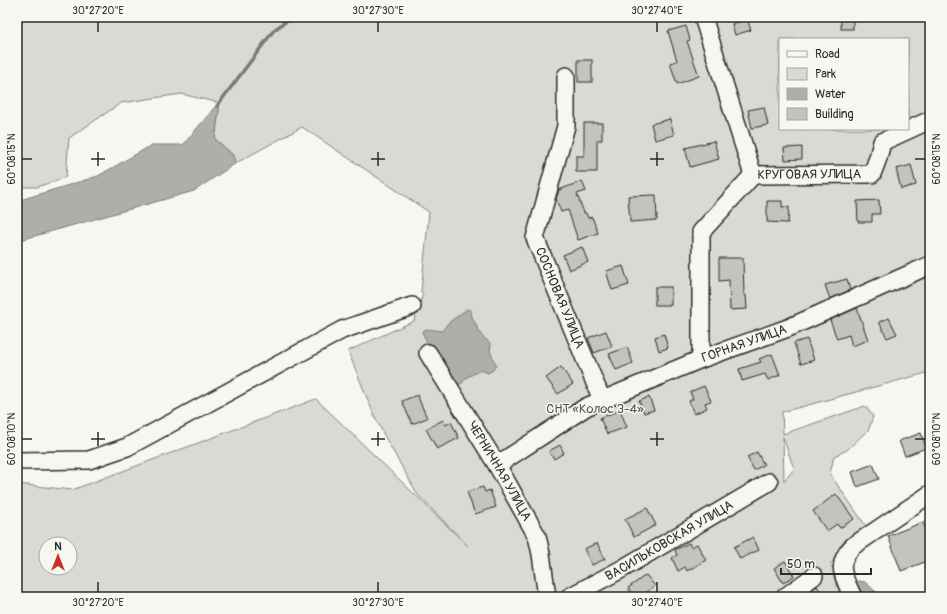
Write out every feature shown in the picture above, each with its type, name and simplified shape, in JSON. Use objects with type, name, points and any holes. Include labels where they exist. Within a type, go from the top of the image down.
[{"type":"street","name":"КРУГОВАЯ УЛИЦА","points":[[703,17],[753,176],[872,174],[882,142],[908,130]]},
{"type":"street","name":"СОСНОВАЯ УЛИЦА","points":[[566,76],[566,126],[535,238],[602,400]]},
{"type":"street","name":"КРУГОВАЯ УЛИЦА","points":[[909,130],[930,120]]},
{"type":"street","name":"ГОРНАЯ УЛИЦА","points":[[753,176],[701,232],[701,359],[788,328],[930,265]]},
{"type":"street","points":[[17,461],[89,460],[127,447],[342,330],[412,306]]},
{"type":"street","name":"ЧЕРНИЧНАЯ УЛИЦА","points":[[428,353],[537,536],[548,597]]},
{"type":"street","points":[[496,465],[586,407],[701,359]]},
{"type":"street","name":"ВАСИЛЬКОВСКАЯ УЛИЦА","points":[[569,597],[620,570],[769,482]]},
{"type":"street","points":[[853,597],[842,569],[846,553],[924,498]]},
{"type":"street","points":[[785,597],[814,576]]},
{"type":"green space","name":"СНТ «Колос 3-4»","points":[[17,17],[930,17],[930,372],[782,412],[783,434],[865,406],[873,416],[869,429],[847,450],[834,456],[830,474],[868,529],[830,564],[842,582],[849,597],[17,597],[17,484],[72,490],[316,399],[468,546],[418,495],[374,415],[348,351],[414,321],[423,294],[421,292],[429,212],[302,127],[236,163],[232,154],[215,139],[220,103],[181,94],[121,103],[69,138],[66,177],[37,187],[17,187]],"holes":[[[783,437],[794,469],[784,481]]]},
{"type":"water","points":[[220,102],[215,139],[232,154],[236,163],[194,191],[17,241],[17,201],[98,176],[152,145],[183,145]]},
{"type":"water","points":[[467,309],[471,310],[472,317],[481,335],[491,344],[490,351],[496,365],[493,370],[488,373],[481,370],[467,377],[461,384],[455,384],[434,345],[428,344],[422,332],[426,329],[442,331],[448,323]]},
{"type":"water","points":[[858,581],[865,582],[876,592],[888,597],[858,597],[854,583]]},
{"type":"building","points":[[841,17],[853,17],[853,29],[841,29]]},
{"type":"building","points":[[747,19],[751,30],[735,35],[732,24]]},
{"type":"building","points":[[686,26],[690,40],[687,41],[699,76],[677,84],[670,63],[677,61],[668,31]]},
{"type":"building","points":[[578,60],[592,60],[592,82],[578,82]]},
{"type":"building","points":[[764,107],[768,125],[752,128],[748,110]]},
{"type":"building","points":[[670,119],[674,135],[655,140],[651,124]]},
{"type":"building","points":[[584,123],[602,123],[602,140],[597,140],[597,172],[576,172],[576,156],[584,156]]},
{"type":"building","points":[[714,141],[719,159],[690,167],[685,148]]},
{"type":"building","points":[[802,147],[802,159],[785,160],[784,148]]},
{"type":"building","points":[[911,165],[916,185],[901,189],[896,169]]},
{"type":"building","points":[[582,181],[586,191],[577,194],[584,213],[586,213],[588,218],[592,217],[598,233],[578,240],[568,210],[561,212],[556,199],[559,190]]},
{"type":"building","points":[[656,195],[657,220],[630,222],[628,196]]},
{"type":"building","points":[[879,200],[880,214],[872,214],[872,222],[858,222],[857,201]]},
{"type":"building","points":[[767,201],[782,201],[782,207],[789,207],[788,223],[767,222]]},
{"type":"building","points":[[582,247],[588,262],[569,270],[563,255]]},
{"type":"building","points":[[719,258],[743,258],[744,295],[746,295],[747,309],[730,310],[729,280],[719,281]]},
{"type":"building","points":[[623,266],[629,285],[612,290],[606,271]]},
{"type":"building","points":[[847,279],[850,290],[830,299],[825,285]]},
{"type":"building","points":[[655,287],[671,287],[671,305],[655,305]]},
{"type":"building","points":[[857,308],[868,340],[852,346],[849,335],[837,339],[830,320]]},
{"type":"building","points":[[889,318],[897,334],[887,338],[879,322]]},
{"type":"building","points":[[606,331],[612,346],[594,353],[588,338]]},
{"type":"building","points":[[664,334],[668,348],[659,351],[655,337]]},
{"type":"building","points":[[807,339],[814,360],[801,364],[794,343]]},
{"type":"building","points":[[627,347],[633,363],[616,370],[609,354]]},
{"type":"building","points":[[772,354],[780,375],[768,380],[765,374],[742,381],[739,369],[761,362],[759,359]]},
{"type":"building","points":[[561,367],[573,384],[558,394],[546,378]]},
{"type":"building","points":[[704,386],[711,401],[705,403],[707,408],[694,414],[689,401],[693,399],[690,392]]},
{"type":"building","points":[[417,395],[427,418],[412,424],[402,401]]},
{"type":"building","points":[[649,397],[654,410],[644,413],[639,401]]},
{"type":"building","points":[[620,410],[627,427],[607,434],[600,418]]},
{"type":"building","points":[[443,420],[446,425],[451,422],[459,438],[437,449],[426,429]]},
{"type":"building","points":[[921,433],[926,448],[905,456],[899,441]]},
{"type":"building","points":[[560,445],[564,453],[554,459],[549,451]]},
{"type":"building","points":[[757,452],[764,465],[754,470],[747,457]]},
{"type":"building","points":[[873,464],[879,479],[857,487],[852,472]]},
{"type":"building","points":[[483,487],[485,492],[490,490],[496,507],[475,514],[467,492]]},
{"type":"building","points":[[836,494],[854,519],[840,528],[837,524],[827,531],[813,511]]},
{"type":"building","points":[[647,508],[656,525],[634,537],[625,519]]},
{"type":"building","points":[[923,522],[930,541],[930,560],[901,571],[888,536]]},
{"type":"building","points":[[753,537],[759,550],[740,559],[734,547]]},
{"type":"building","points":[[597,543],[605,559],[592,565],[584,549]]},
{"type":"building","points":[[689,543],[691,547],[697,544],[706,560],[687,571],[685,567],[678,571],[672,558],[677,555],[675,550]]},
{"type":"building","points":[[785,561],[794,576],[783,583],[774,568]]},
{"type":"building","points":[[646,575],[655,586],[640,597],[634,597],[628,588]]},
{"type":"building","points":[[817,586],[824,597],[802,597]]},
{"type":"waterway","points":[[217,106],[274,30],[292,17]]}]
